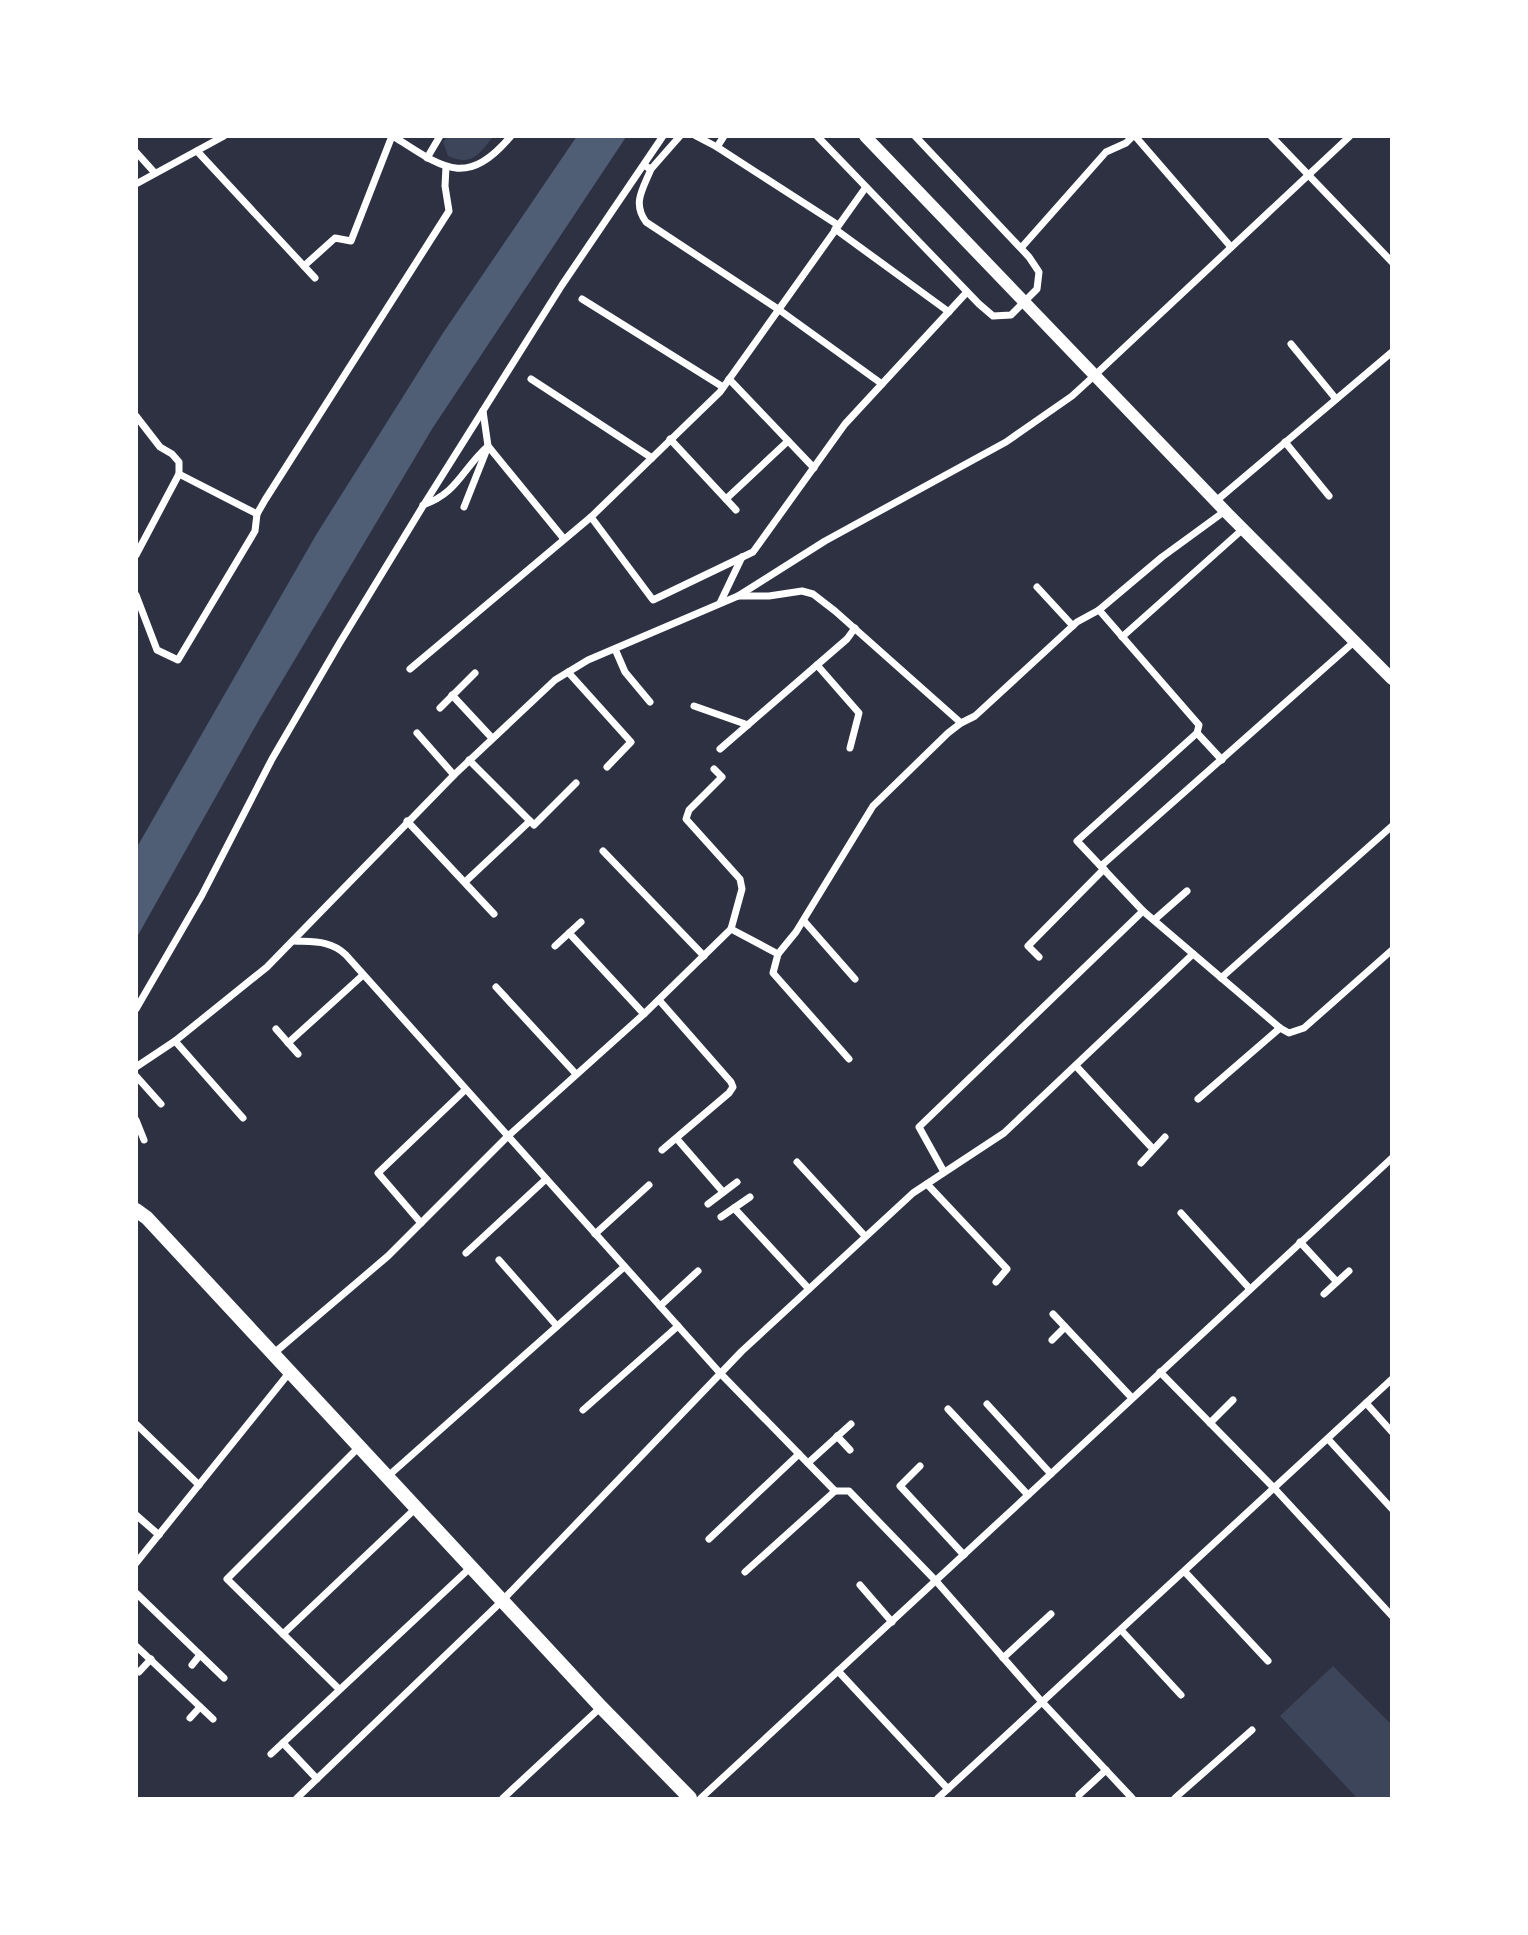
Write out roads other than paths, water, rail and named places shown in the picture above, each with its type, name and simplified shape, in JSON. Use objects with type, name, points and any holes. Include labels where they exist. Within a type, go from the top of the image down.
[{"type":"main road","points":[[136,1210],[147,1218],[601,1707],[690,1798]]},
{"type":"street","points":[[136,184],[224,136]]},
{"type":"street","points":[[304,266],[335,238],[351,242],[393,136],[427,158],[455,170],[481,165],[511,136]]},
{"type":"street","points":[[427,158],[440,136]]},
{"type":"street","points":[[136,1009],[202,895],[272,760],[422,506],[562,285],[647,167],[663,136]]},
{"type":"street","points":[[680,136],[647,167],[639,201],[639,212],[646,222],[778,309],[882,384]]},
{"type":"street","points":[[696,136],[717,147],[837,227],[949,312]]},
{"type":"street","points":[[717,147],[724,136]]},
{"type":"street","points":[[817,136],[993,316],[1011,315],[1037,289],[1039,272],[1021,248],[915,136]]},
{"type":"street","points":[[864,136],[1391,679]]},
{"type":"street","points":[[1021,248],[1106,152],[1126,143],[1134,136],[1231,247]]},
{"type":"street","points":[[1271,136],[1391,262]]},
{"type":"street","points":[[136,1067],[175,1041],[249,983],[294,941],[407,821],[469,760],[524,708],[568,672],[738,596],[825,541],[1006,442],[1072,396],[1350,136]]},
{"type":"street","points":[[197,151],[315,278]]},
{"type":"street","points":[[136,152],[154,173]]},
{"type":"street","points":[[136,595],[157,650],[178,660],[255,531],[257,514],[449,211],[445,186],[446,167]]},
{"type":"street","points":[[410,668],[591,517],[723,387],[866,187]]},
{"type":"street","points":[[591,517],[653,600],[753,552],[845,425],[967,292]]},
{"type":"street","points":[[582,299],[723,387]]},
{"type":"street","points":[[1291,344],[1336,399]]},
{"type":"street","points":[[849,1059],[773,973],[778,954],[804,920],[873,806],[961,723],[975,716],[1073,626],[1099,610],[1162,557],[1221,506],[1285,442],[1391,352]]},
{"type":"street","points":[[531,379],[652,458]]},
{"type":"street","points":[[729,379],[814,468]]},
{"type":"street","points":[[464,507],[488,446],[483,410]]},
{"type":"street","points":[[136,416],[160,447],[179,462],[179,474],[139,541],[136,555]]},
{"type":"street","points":[[670,439],[736,510]]},
{"type":"street","points":[[726,499],[788,441]]},
{"type":"street","points":[[1285,442],[1329,496]]},
{"type":"street","points":[[422,506],[439,500],[452,490],[471,463],[488,446]]},
{"type":"street","points":[[488,446],[564,539]]},
{"type":"street","points":[[179,474],[257,514]]},
{"type":"street","points":[[1122,636],[1243,529]]},
{"type":"street","points":[[719,604],[743,556]]},
{"type":"street","points":[[1037,587],[1073,626]]},
{"type":"street","points":[[738,596],[769,596],[802,591],[822,600],[961,723]]},
{"type":"street","points":[[1099,610],[1199,725],[1197,733],[1077,841],[1143,911],[1280,1028],[1289,1032],[1304,1028],[1391,950]]},
{"type":"street","points":[[720,749],[847,639],[855,628]]},
{"type":"street","points":[[1039,957],[1028,946],[1102,868],[1355,642]]},
{"type":"street","points":[[615,649],[625,672],[650,702]]},
{"type":"street","points":[[817,665],[859,713],[850,748]]},
{"type":"street","points":[[568,672],[631,742],[607,767]]},
{"type":"street","points":[[439,708],[475,673]]},
{"type":"street","points":[[452,695],[492,738]]},
{"type":"street","points":[[694,706],[748,724]]},
{"type":"street","points":[[417,733],[454,775]]},
{"type":"street","points":[[1197,733],[1222,760]]},
{"type":"street","points":[[469,760],[534,825],[576,783]]},
{"type":"street","points":[[272,1355],[388,1256],[507,1137],[644,1014],[731,929],[742,889],[740,879],[686,818],[689,810],[722,777],[715,769]]},
{"type":"street","points":[[407,821],[494,914]]},
{"type":"street","points":[[465,882],[530,821]]},
{"type":"street","points":[[1221,978],[1391,826]]},
{"type":"street","points":[[603,851],[704,956]]},
{"type":"street","points":[[1154,920],[1187,891]]},
{"type":"street","points":[[944,1172],[919,1127],[1143,911]]},
{"type":"street","points":[[804,920],[855,979]]},
{"type":"street","points":[[555,946],[581,922]]},
{"type":"street","points":[[731,929],[778,954]]},
{"type":"street","points":[[569,933],[644,1014]]},
{"type":"street","points":[[294,941],[338,947],[720,1373],[835,1491]]},
{"type":"street","points":[[297,1798],[502,1601],[720,1373],[865,1236],[927,1184],[1004,1133],[1193,954]]},
{"type":"street","points":[[288,1043],[363,975]]},
{"type":"street","points":[[496,987],[576,1074]]},
{"type":"street","points":[[659,1000],[733,1087],[662,1150]]},
{"type":"street","points":[[1198,1099],[1280,1028]]},
{"type":"street","points":[[276,1029],[298,1054]]},
{"type":"street","points":[[175,1041],[243,1118]]},
{"type":"street","points":[[1076,1066],[1153,1149]]},
{"type":"street","points":[[136,1076],[161,1104]]},
{"type":"street","points":[[421,1223],[378,1173],[465,1090]]},
{"type":"street","points":[[136,1120],[145,1140]]},
{"type":"street","points":[[1141,1163],[1165,1137]]},
{"type":"street","points":[[677,1139],[723,1192]]},
{"type":"street","points":[[701,1798],[1391,1158]]},
{"type":"street","points":[[797,1162],[865,1236]]},
{"type":"street","points":[[466,1253],[546,1180]]},
{"type":"street","points":[[708,1204],[737,1182]]},
{"type":"street","points":[[927,1184],[1007,1269],[996,1282]]},
{"type":"street","points":[[595,1234],[649,1185]]},
{"type":"street","points":[[720,1217],[750,1197]]},
{"type":"street","points":[[734,1208],[809,1289]]},
{"type":"street","points":[[1181,1213],[1250,1289]]},
{"type":"street","points":[[1300,1242],[1337,1282]]},
{"type":"street","points":[[499,1260],[557,1326]]},
{"type":"street","points":[[387,1477],[624,1267]]},
{"type":"street","points":[[660,1306],[698,1271]]},
{"type":"street","points":[[1324,1294],[1349,1271]]},
{"type":"street","points":[[1053,1314],[1132,1398]]},
{"type":"street","points":[[583,1410],[678,1326]]},
{"type":"street","points":[[1052,1340],[1065,1327]]},
{"type":"street","points":[[1160,1372],[1275,1489],[1391,1616]]},
{"type":"street","points":[[136,1563],[289,1373]]},
{"type":"street","points":[[938,1798],[1391,1379]]},
{"type":"street","points":[[1210,1423],[1233,1400]]},
{"type":"street","points":[[1366,1403],[1391,1432]]},
{"type":"street","points":[[987,1404],[1051,1474]]},
{"type":"street","points":[[948,1409],[1028,1495]]},
{"type":"street","points":[[808,1463],[850,1423]]},
{"type":"street","points":[[136,1424],[199,1485]]},
{"type":"street","points":[[837,1436],[850,1450]]},
{"type":"street","points":[[1328,1439],[1391,1509]]},
{"type":"street","points":[[339,1689],[227,1579],[359,1447]]},
{"type":"street","points":[[709,1539],[799,1454]]},
{"type":"street","points":[[920,1466],[900,1486],[964,1555]]},
{"type":"street","points":[[745,1572],[835,1491],[849,1490],[936,1581],[1042,1702],[1132,1798]]},
{"type":"street","points":[[283,1634],[416,1508]]},
{"type":"street","points":[[136,1515],[159,1535]]},
{"type":"street","points":[[271,1754],[471,1567]]},
{"type":"street","points":[[1185,1572],[1268,1661]]},
{"type":"street","points":[[860,1585],[892,1622]]},
{"type":"street","points":[[136,1594],[224,1678]]},
{"type":"street","points":[[1003,1658],[1051,1614]]},
{"type":"street","points":[[1121,1630],[1181,1695]]},
{"type":"street","points":[[136,1646],[213,1719]]},
{"type":"street","points":[[192,1665],[200,1655]]},
{"type":"street","points":[[139,1672],[151,1659]]},
{"type":"street","points":[[838,1671],[948,1789]]},
{"type":"street","points":[[190,1718],[200,1707]]},
{"type":"street","points":[[503,1798],[601,1707]]},
{"type":"street","points":[[1175,1798],[1252,1730]]},
{"type":"street","points":[[283,1743],[317,1779]]},
{"type":"street","points":[[1079,1795],[1106,1770]]}]
